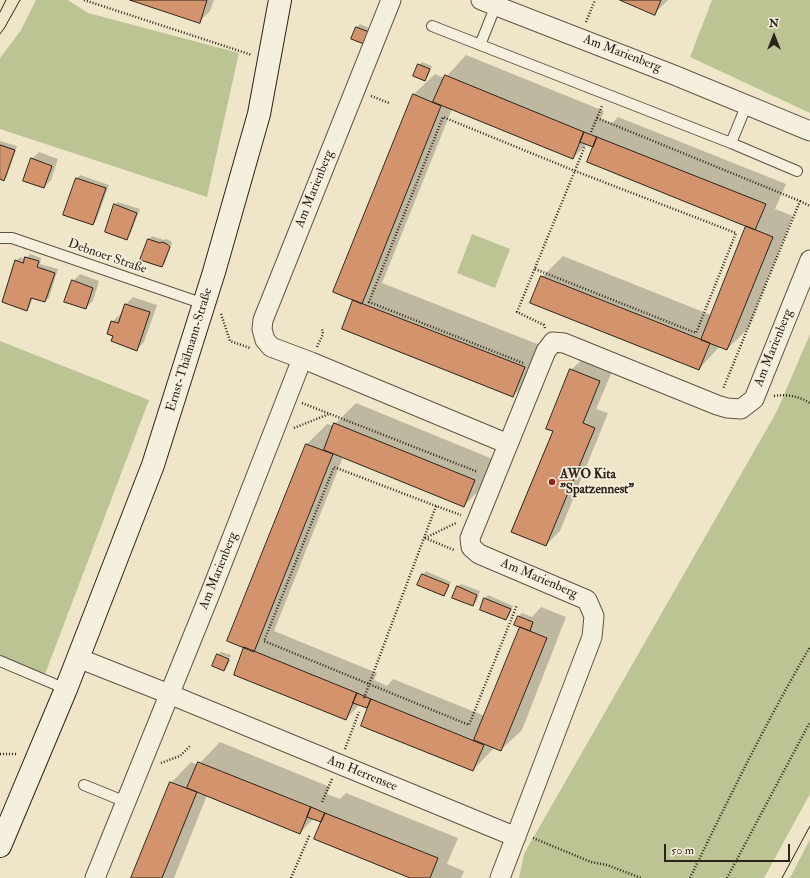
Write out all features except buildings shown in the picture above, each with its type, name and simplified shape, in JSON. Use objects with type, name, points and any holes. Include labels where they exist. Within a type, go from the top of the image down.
[{"type":"main road","name":"Ernst-Thälmann-Straße","points":[[0,846],[66,689],[153,465],[205,299],[259,114],[280,0]]},
{"type":"street","name":"Am Marienberg","points":[[265,340],[262,329],[263,320],[391,0]]},
{"type":"street","name":"Am Marienberg","points":[[491,2],[810,130]]},
{"type":"street","name":"Am Marienberg","points":[[553,342],[564,343],[717,405],[727,408],[741,409],[754,399],[810,260]]},
{"type":"street","points":[[265,340],[271,347],[508,444]]},
{"type":"street","points":[[471,547],[470,538],[472,519],[508,444],[546,351],[553,342]]},
{"type":"street","name":"Am Marienberg","points":[[169,694],[302,359]]},
{"type":"street","name":"Am Marienberg","points":[[471,547],[479,554],[587,600],[594,616],[592,637],[517,834]]},
{"type":"street","name":"Am Herrensee","points":[[78,658],[517,834]]},
{"type":"street","points":[[95,878],[169,694]]},
{"type":"street","points":[[500,878],[517,834]]},
{"type":"lane","name":"Am Marienberg","points":[[480,45],[491,2]]},
{"type":"lane","points":[[432,26],[797,170]]},
{"type":"lane","points":[[731,143],[748,104]]},
{"type":"lane","name":"Debnoer Straße","points":[[0,238],[12,238],[205,299]]},
{"type":"lane","points":[[0,661],[66,689]]},
{"type":"lane","points":[[84,785],[126,802]]},
{"type":"path","points":[[84,0],[254,56]]},
{"type":"path","points":[[580,38],[595,0]]},
{"type":"path","points":[[591,132],[606,95]]},
{"type":"path","points":[[535,268],[696,333],[736,233],[575,171],[443,117],[369,302],[538,369]]},
{"type":"path","points":[[597,118],[810,206]]},
{"type":"path","points":[[553,342],[544,325],[517,312],[585,146]]},
{"type":"path","points":[[717,405],[800,201]]},
{"type":"path","points":[[205,299],[215,296],[230,341],[250,348],[265,340]]},
{"type":"path","points":[[754,399],[786,394],[800,397],[810,403]]},
{"type":"path","points":[[288,397],[493,478]]},
{"type":"path","points":[[290,429],[329,414]]},
{"type":"path","points":[[472,519],[334,467],[264,642],[469,725],[517,605]]},
{"type":"path","points":[[364,698],[436,506]]},
{"type":"path","points":[[424,538],[472,519]]},
{"type":"path","points":[[424,538],[455,551],[471,547]]},
{"type":"path","points":[[690,878],[788,684],[810,647]]},
{"type":"path","points":[[727,878],[785,766],[810,722]]},
{"type":"path","points":[[158,763],[180,756],[190,746]]},
{"type":"path","points":[[0,754],[21,754]]},
{"type":"path","points":[[291,878],[310,834]]},
{"type":"path","points":[[517,834],[591,862],[607,865],[641,878]]},
{"type":"green space","points":[[36,0],[68,0],[88,13],[239,53],[207,197],[0,129],[0,58],[21,30]]},
{"type":"green space","points":[[712,0],[810,0],[810,113],[690,57]]},
{"type":"green space","points":[[472,234],[510,249],[495,288],[457,273]]},
{"type":"green space","points":[[810,334],[810,794],[764,878],[519,878],[524,854],[777,411]]},
{"type":"green space","points":[[0,341],[149,400],[42,682],[0,665]]},
{"type":"green space","points":[[810,839],[810,878],[790,878]]},
{"type":"tram line","points":[[0,12],[6,0]]},
{"type":"tram line","points":[[0,34],[20,0]]},
{"type":"tram line","points":[[782,878],[810,826]]},
{"type":"place","name":"AWO Kita \"Spatzennest\"","points":[[552,482]]}]
